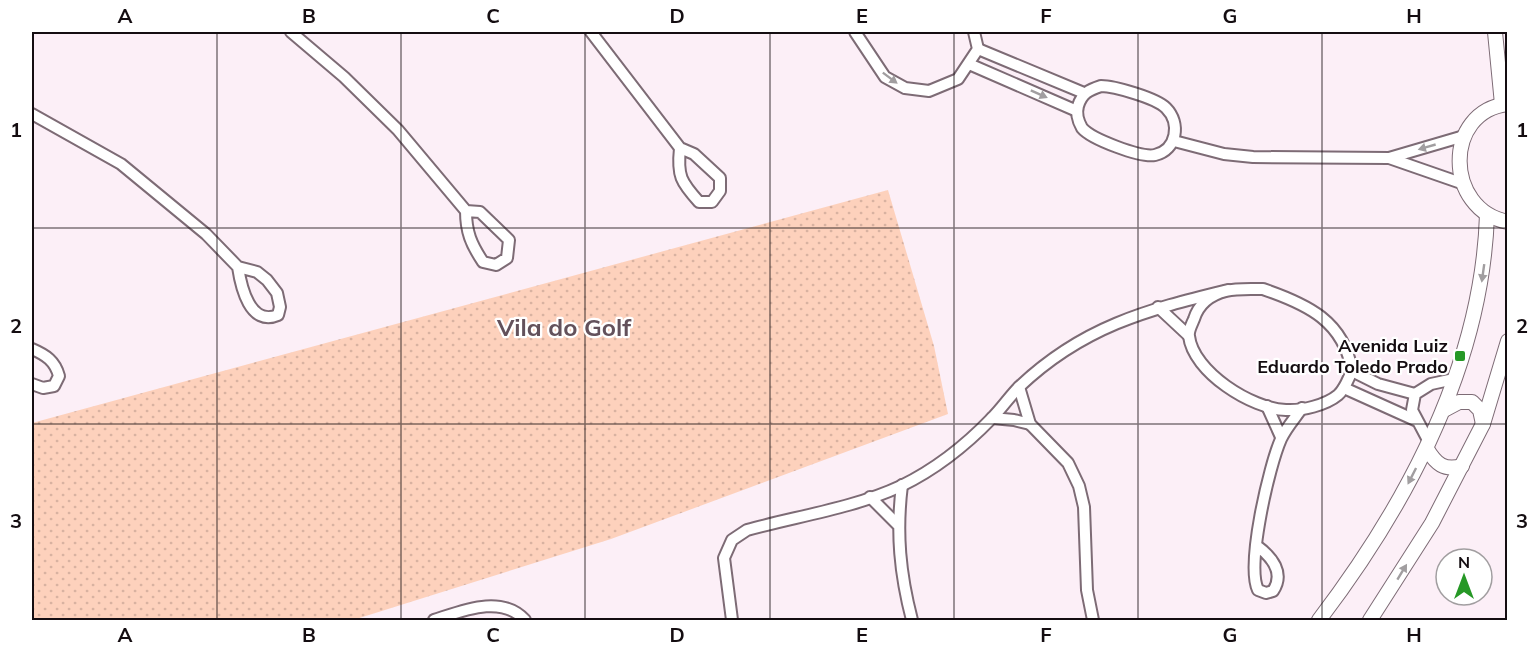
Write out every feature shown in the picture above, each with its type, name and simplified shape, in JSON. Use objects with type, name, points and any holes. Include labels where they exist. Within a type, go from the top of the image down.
[{"type":"main road","points":[[1495,32],[1505,104],[1486,112],[1472,125],[1464,136],[1458,156],[1461,183],[1469,198],[1487,215],[1508,222]]},
{"type":"main road","points":[[1319,621],[1391,518],[1444,410],[1482,281],[1487,215]]},
{"type":"main road","points":[[1370,621],[1432,524],[1483,424],[1508,341]]},
{"type":"main road","points":[[1444,410],[1459,402],[1472,402],[1480,410],[1483,424]]},
{"type":"main road","points":[[1428,446],[1441,467],[1451,469],[1462,466]]},
{"type":"street","points":[[291,32],[344,77],[398,130],[466,211],[466,228],[471,244],[483,262],[496,265],[507,258],[509,240],[480,212],[466,211]]},
{"type":"street","points":[[591,32],[680,148],[694,154],[720,178],[720,191],[712,202],[699,202],[685,186],[678,171],[680,148]]},
{"type":"street","points":[[855,32],[885,77],[905,88],[929,91],[958,79],[978,49],[974,32]]},
{"type":"street","points":[[978,49],[1084,93],[1101,86],[1112,86],[1164,106],[1172,116],[1176,128],[1174,141],[1167,150],[1154,155],[1140,156],[1088,134],[1082,127],[1077,111],[1084,93]]},
{"type":"street","points":[[969,64],[1077,111]]},
{"type":"street","points":[[32,114],[121,164],[206,234],[238,267],[257,272],[267,280],[277,293],[280,307],[278,315],[269,319],[259,316],[252,308],[244,297],[238,267]]},
{"type":"street","points":[[1174,141],[1224,154],[1253,157],[1389,158],[1464,136]]},
{"type":"street","points":[[1389,158],[1461,183]]},
{"type":"street","points":[[732,621],[724,558],[732,540],[747,530],[870,497],[902,485],[952,453],[992,418],[1019,387],[1064,350],[1118,321],[1158,307],[1228,290],[1263,289],[1297,301],[1322,318],[1339,335],[1349,352],[1352,371],[1338,396],[1314,406],[1286,410],[1267,406],[1239,394],[1217,380],[1196,357],[1188,335],[1158,307]]},
{"type":"street","points":[[1188,335],[1196,314],[1205,300],[1228,290]]},
{"type":"street","points":[[32,349],[56,364],[59,376],[54,386],[43,388],[32,384]]},
{"type":"street","points":[[1352,371],[1378,384],[1415,394],[1431,384],[1454,379]]},
{"type":"street","points":[[1019,387],[1030,424],[1068,463],[1079,486],[1084,507],[1087,590],[1093,621]]},
{"type":"street","points":[[1344,388],[1415,420]]},
{"type":"street","points":[[1415,394],[1412,410],[1428,446]]},
{"type":"street","points":[[1267,406],[1281,437]]},
{"type":"street","points":[[1257,546],[1263,500],[1281,437],[1302,408]]},
{"type":"street","points":[[992,418],[1030,424]]},
{"type":"street","points":[[902,485],[897,524],[906,596],[912,621]]},
{"type":"street","points":[[870,497],[897,524]]},
{"type":"street","points":[[434,621],[475,606],[500,607],[525,621]]},
{"type":"shaded area","points":[[888,190],[934,346],[948,414],[611,539],[353,620],[32,620],[32,423]]},
{"type":"place","name":"Avenida Luiz Eduardo Toledo Prado","points":[[1460,356]]},
{"type":"district","name":"Vila do Golf","points":[[564,328]]}]
